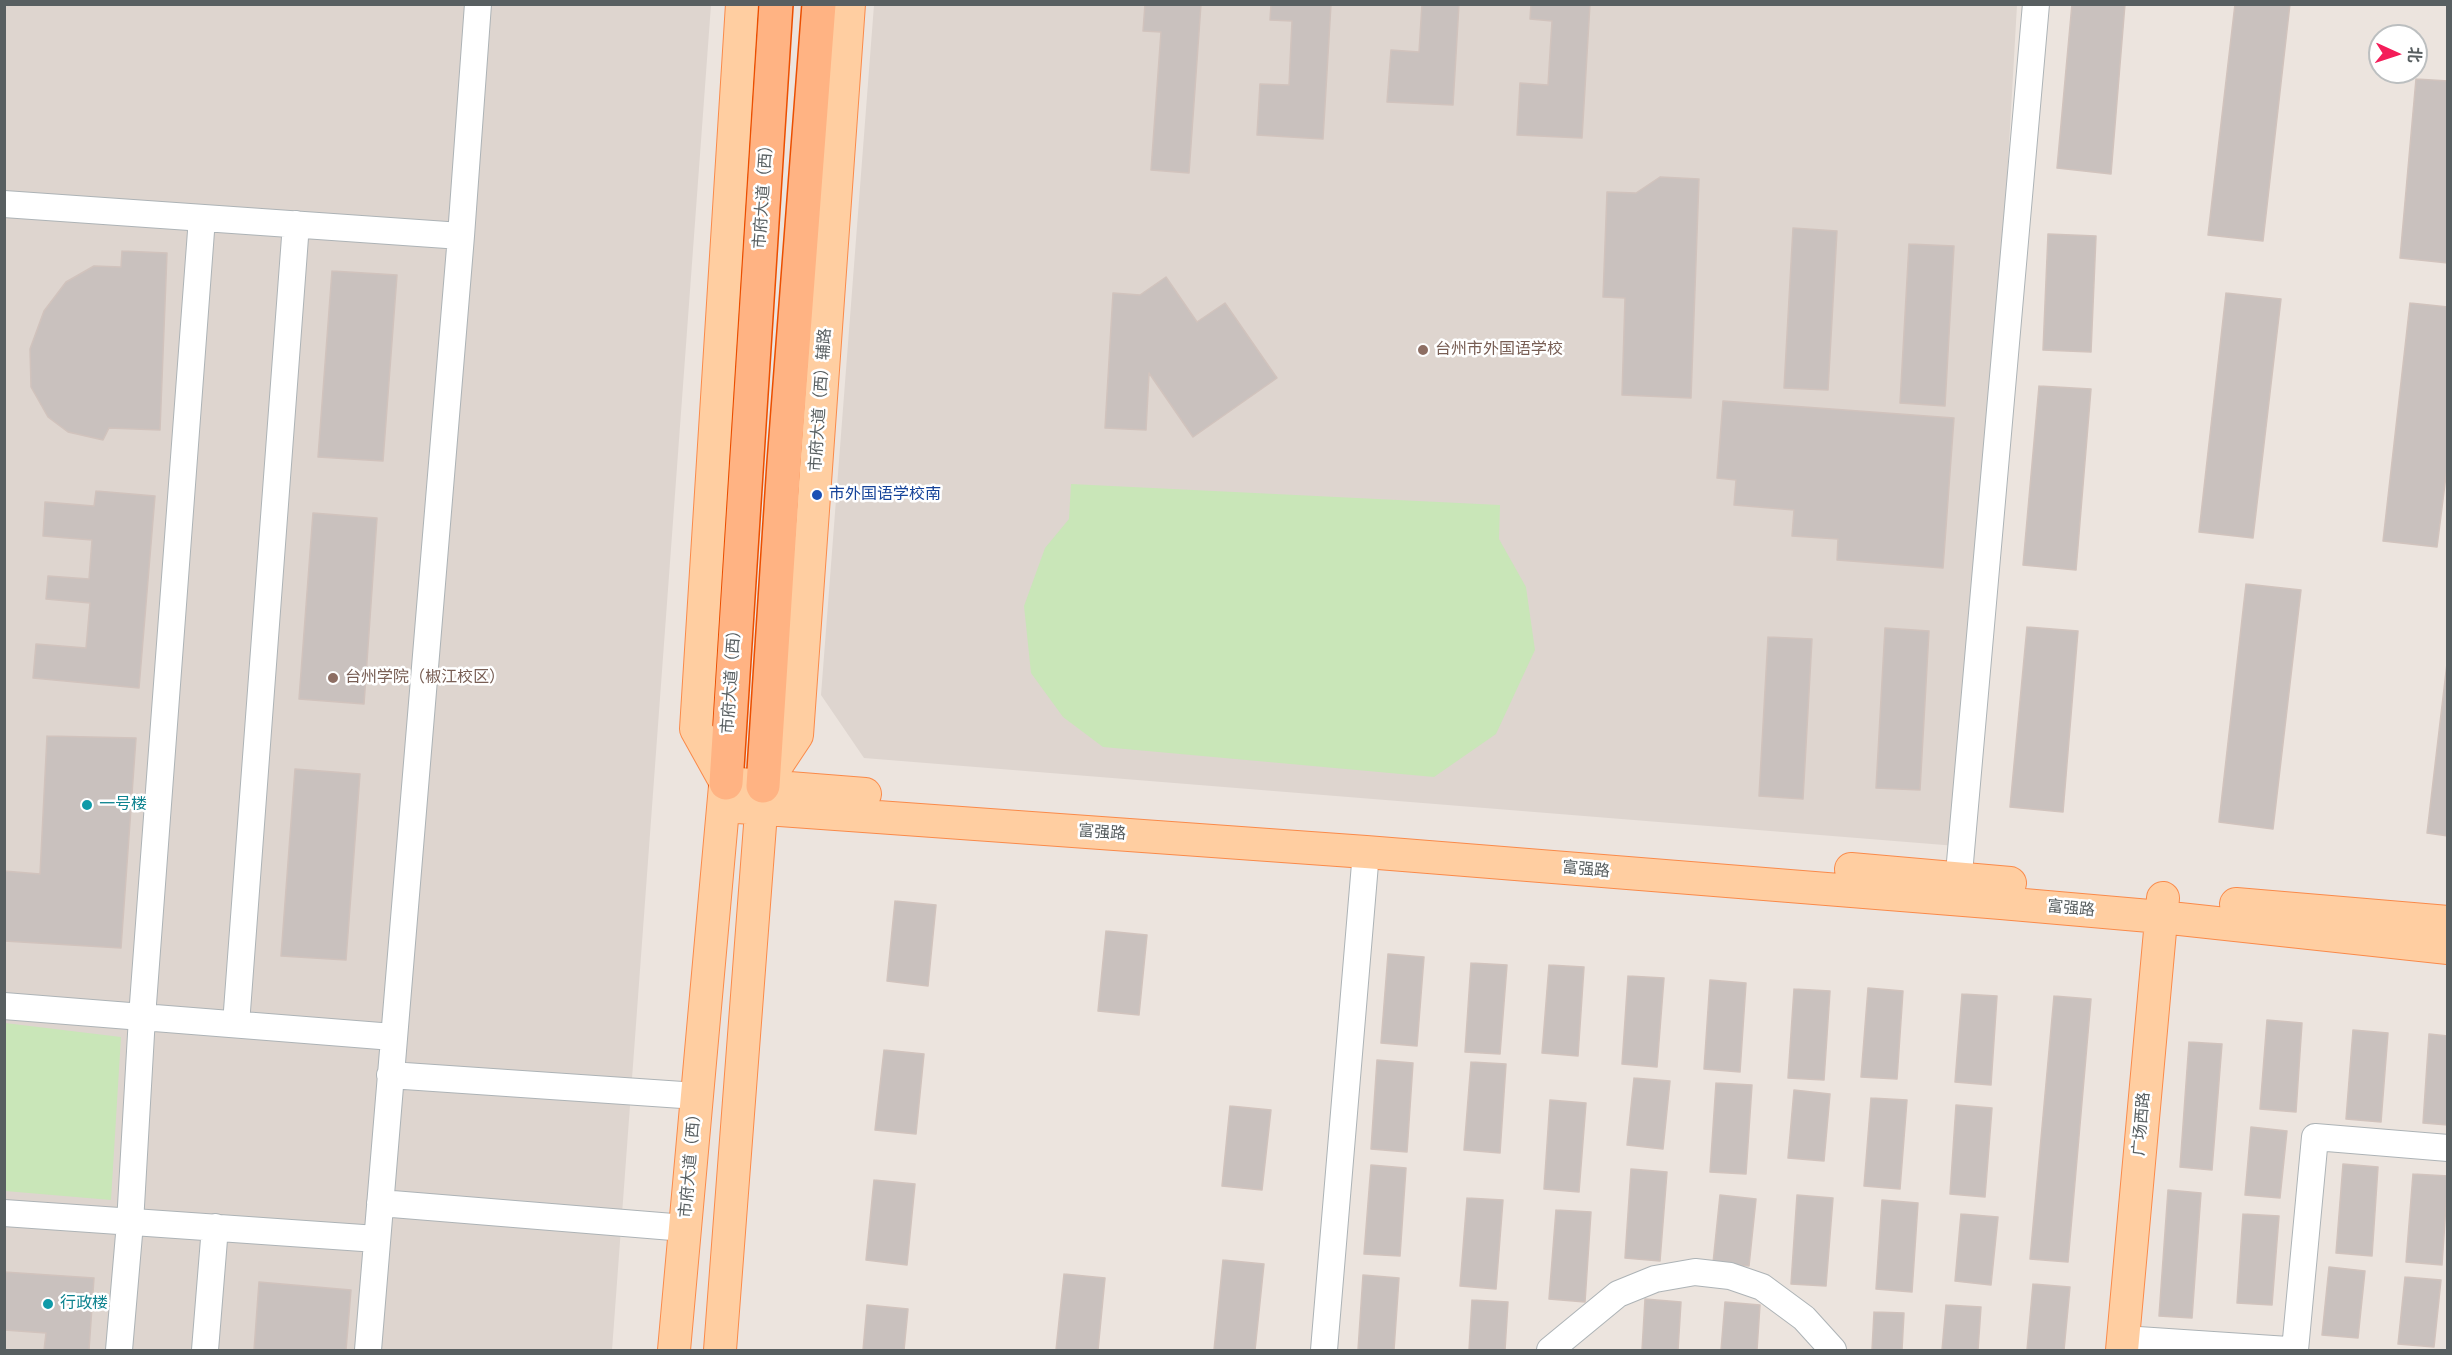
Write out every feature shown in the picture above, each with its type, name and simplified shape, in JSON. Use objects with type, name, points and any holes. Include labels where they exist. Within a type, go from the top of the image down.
[{"type":"highway","name":"市府大道（西）","points":[[725,794],[776,4]]},
{"type":"highway","points":[[763,797],[785,451],[819,4]]},
{"type":"main road","points":[[725,794],[696,729],[742,4]]},
{"type":"main road","name":"市府大道（西）辅路","points":[[763,797],[797,735],[849,4]]},
{"type":"main road","name":"富强路","points":[[725,794],[1957,889],[2162,907],[2448,922]]},
{"type":"main road","name":"市府大道（西）","points":[[674,1350],[725,794]]},
{"type":"main road","points":[[720,1350],[763,797]]},
{"type":"main road","name":"富强路","points":[[763,797],[1366,852],[1957,889]]},
{"type":"main road","name":"富强路","points":[[2162,907],[2448,948]]},
{"type":"main road","name":"广场西路","points":[[2122,1345],[2162,907]]},
{"type":"street","points":[[368,1350],[461,236],[478,4]]},
{"type":"street","points":[[1957,889],[2036,4]]},
{"type":"street","points":[[4,204],[461,236]]},
{"type":"street","points":[[119,1350],[202,218]]},
{"type":"street","points":[[236,1024],[296,224]]},
{"type":"street","points":[[1324,1350],[1366,852]]},
{"type":"street","points":[[4,1006],[393,1036]]},
{"type":"street","points":[[390,1075],[697,1096]]},
{"type":"street","points":[[2295,1350],[2315,1137],[2448,1148]]},
{"type":"street","points":[[380,1203],[685,1227]]},
{"type":"street","points":[[4,1213],[377,1239]]},
{"type":"street","points":[[205,1350],[215,1227]]},
{"type":"street","points":[[1550,1350],[1618,1294],[1655,1279],[1695,1272],[1730,1276],[1762,1287],[1804,1318],[1833,1350]]},
{"type":"street","points":[[2122,1345],[2288,1350]]},
{"type":"shaded area","name":"台州学院（椒江校区）","points":[[5,5],[711,5],[612,1350],[5,1350]]},
{"type":"shaded area","name":"台州市外国语学校","points":[[874,5],[2017,5],[1969,847],[864,758],[821,695]]},
{"type":"green space","points":[[1071,484],[1500,505],[1499,539],[1526,587],[1535,650],[1496,734],[1434,777],[1103,747],[1063,717],[1031,673],[1024,606],[1045,548],[1069,519]]},
{"type":"green space","points":[[5,1023],[121,1037],[111,1200],[5,1191]]},
{"type":"building","points":[[1145,4],[1201,4],[1189,173],[1151,170],[1161,32],[1143,31]]},
{"type":"building","points":[[1271,4],[1331,4],[1323,139],[1257,135],[1260,84],[1289,85],[1292,21],[1270,20]]},
{"type":"building","points":[[1422,4],[1459,4],[1453,105],[1387,102],[1391,50],[1419,52]]},
{"type":"building","points":[[1531,4],[1590,4],[1582,138],[1517,135],[1520,83],[1548,85],[1552,21],[1530,19]]},
{"type":"building","points":[[2072,4],[2125,4],[2111,174],[2057,168]]},
{"type":"building","points":[[2235,4],[2290,4],[2263,241],[2208,235]]},
{"type":"building","points":[[2428,80],[2448,81],[2448,263],[2400,258],[2416,84],[2428,84]]},
{"type":"building","points":[[1660,177],[1699,179],[1691,398],[1622,395],[1625,298],[1603,297],[1607,192],[1636,193]]},
{"type":"building","points":[[1793,228],[1837,231],[1828,390],[1784,388]]},
{"type":"building","points":[[2048,234],[2096,236],[2091,352],[2043,350]]},
{"type":"building","points":[[1909,244],[1954,246],[1945,406],[1900,403]]},
{"type":"building","points":[[122,251],[167,253],[160,430],[109,428],[103,440],[68,432],[48,417],[31,387],[30,349],[44,311],[66,282],[94,266],[121,267]]},
{"type":"building","points":[[332,271],[397,275],[383,461],[318,457]]},
{"type":"building","points":[[1166,277],[1197,322],[1225,303],[1277,378],[1193,437],[1149,373],[1146,430],[1105,428],[1113,293],[1140,295]]},
{"type":"building","points":[[2226,293],[2281,299],[2253,538],[2199,532]]},
{"type":"building","points":[[2410,303],[2448,307],[2448,460],[2437,547],[2383,541]]},
{"type":"building","points":[[2039,386],[2091,389],[2076,570],[2023,565]]},
{"type":"building","points":[[1723,401],[1954,418],[1943,568],[1837,560],[1838,539],[1792,536],[1794,510],[1734,505],[1736,480],[1717,478]]},
{"type":"building","points":[[96,491],[155,496],[139,688],[33,678],[36,644],[86,648],[90,603],[46,599],[48,576],[89,579],[92,540],[43,536],[45,502],[94,506]]},
{"type":"building","points":[[313,513],[377,518],[364,704],[299,699]]},
{"type":"building","points":[[2246,584],[2301,590],[2273,829],[2219,822]]},
{"type":"building","points":[[2027,627],[2078,631],[2063,812],[2010,807]]},
{"type":"building","points":[[1885,628],[1929,631],[1920,790],[1876,788]]},
{"type":"building","points":[[1768,637],[1812,639],[1803,799],[1759,796]]},
{"type":"building","points":[[2448,655],[2448,836],[2427,833]]},
{"type":"building","name":"一号楼","points":[[47,736],[136,738],[121,948],[4,941],[4,871],[40,874]]},
{"type":"building","points":[[295,769],[360,774],[346,960],[281,956]]},
{"type":"building","points":[[895,901],[936,905],[928,986],[887,981]]},
{"type":"building","points":[[1106,931],[1147,935],[1139,1015],[1098,1011]]},
{"type":"building","points":[[1388,954],[1424,957],[1417,1046],[1381,1043]]},
{"type":"building","points":[[1471,963],[1507,965],[1500,1054],[1465,1052]]},
{"type":"building","points":[[1549,965],[1584,967],[1578,1056],[1542,1053]]},
{"type":"building","points":[[1628,976],[1664,978],[1657,1067],[1622,1064]]},
{"type":"building","points":[[1710,980],[1746,983],[1740,1072],[1704,1069]]},
{"type":"building","points":[[1868,988],[1903,991],[1897,1079],[1861,1077]]},
{"type":"building","points":[[1794,989],[1830,991],[1824,1080],[1788,1078]]},
{"type":"building","points":[[1962,994],[1997,996],[1991,1085],[1955,1082]]},
{"type":"building","points":[[2054,996],[2091,999],[2068,1262],[2030,1259]]},
{"type":"building","points":[[2267,1020],[2302,1023],[2296,1112],[2260,1109]]},
{"type":"building","points":[[2353,1030],[2388,1033],[2381,1122],[2346,1119]]},
{"type":"building","points":[[2429,1034],[2448,1036],[2448,1125],[2423,1123]]},
{"type":"building","points":[[2189,1042],[2222,1044],[2212,1170],[2180,1167]]},
{"type":"building","points":[[884,1050],[924,1054],[916,1134],[875,1130]]},
{"type":"building","points":[[1377,1060],[1413,1063],[1407,1152],[1371,1149]]},
{"type":"building","points":[[1471,1062],[1506,1064],[1500,1153],[1464,1150]]},
{"type":"building","points":[[1634,1078],[1670,1081],[1663,1149],[1627,1145]]},
{"type":"building","points":[[1716,1083],[1752,1085],[1746,1174],[1710,1172]]},
{"type":"building","points":[[1794,1090],[1830,1094],[1824,1161],[1788,1158]]},
{"type":"building","points":[[1871,1098],[1907,1100],[1900,1189],[1864,1186]]},
{"type":"building","points":[[1550,1100],[1586,1103],[1579,1192],[1544,1189]]},
{"type":"building","points":[[1956,1105],[1992,1108],[1985,1197],[1950,1194]]},
{"type":"building","points":[[1230,1106],[1271,1110],[1262,1190],[1222,1186]]},
{"type":"building","points":[[2251,1127],[2287,1131],[2280,1198],[2245,1195]]},
{"type":"building","points":[[2343,1164],[2378,1167],[2372,1256],[2336,1253]]},
{"type":"building","points":[[1371,1165],[1406,1168],[1400,1256],[1364,1254]]},
{"type":"building","points":[[1631,1169],[1667,1172],[1660,1261],[1625,1258]]},
{"type":"building","points":[[2413,1174],[2448,1176],[2442,1265],[2406,1262]]},
{"type":"building","points":[[874,1180],[915,1184],[907,1265],[866,1260]]},
{"type":"building","points":[[2168,1190],[2201,1193],[2192,1318],[2159,1316]]},
{"type":"building","points":[[1720,1195],[1756,1199],[1749,1266],[1713,1263]]},
{"type":"building","points":[[1797,1195],[1833,1198],[1826,1286],[1791,1284]]},
{"type":"building","points":[[1467,1198],[1503,1200],[1496,1289],[1460,1286]]},
{"type":"building","points":[[1882,1200],[1918,1203],[1912,1292],[1876,1289]]},
{"type":"building","points":[[1556,1210],[1591,1212],[1585,1302],[1549,1299]]},
{"type":"building","points":[[1961,1214],[1998,1217],[1991,1285],[1955,1281]]},
{"type":"building","points":[[2243,1214],[2279,1216],[2272,1305],[2237,1303]]},
{"type":"building","points":[[1223,1260],[1264,1264],[1255,1350],[1214,1350]]},
{"type":"building","points":[[2329,1267],[2365,1271],[2358,1338],[2322,1335]]},
{"type":"building","name":"行政楼","points":[[4,1272],[94,1278],[89,1350],[44,1350],[46,1333],[4,1330]]},
{"type":"building","points":[[1064,1274],[1105,1278],[1098,1350],[1056,1350]]},
{"type":"building","points":[[1363,1275],[1399,1278],[1394,1350],[1358,1350]]},
{"type":"building","points":[[2405,1277],[2441,1280],[2434,1347],[2398,1344]]},
{"type":"building","points":[[259,1282],[351,1290],[346,1350],[254,1350]]},
{"type":"building","points":[[2033,1284],[2070,1287],[2064,1350],[2027,1350]]},
{"type":"building","points":[[1645,1299],[1681,1302],[1678,1350],[1642,1350]]},
{"type":"building","points":[[1472,1300],[1508,1302],[1505,1350],[1469,1350]]},
{"type":"building","points":[[1725,1302],[1760,1305],[1757,1350],[1721,1350]]},
{"type":"building","points":[[867,1305],[908,1309],[904,1350],[863,1350]]},
{"type":"building","points":[[1946,1305],[1981,1307],[1978,1350],[1942,1350]]},
{"type":"building","points":[[1874,1312],[1904,1313],[1902,1350],[1872,1350]]},
{"type":"place","name":"台州市外国语学校","points":[[1423,350]]},
{"type":"place","name":"市外国语学校南","points":[[817,495]]},
{"type":"place","name":"台州学院（椒江校区）","points":[[333,678]]},
{"type":"place","name":"一号楼","points":[[87,805]]},
{"type":"place","name":"行政楼","points":[[48,1304]]}]
